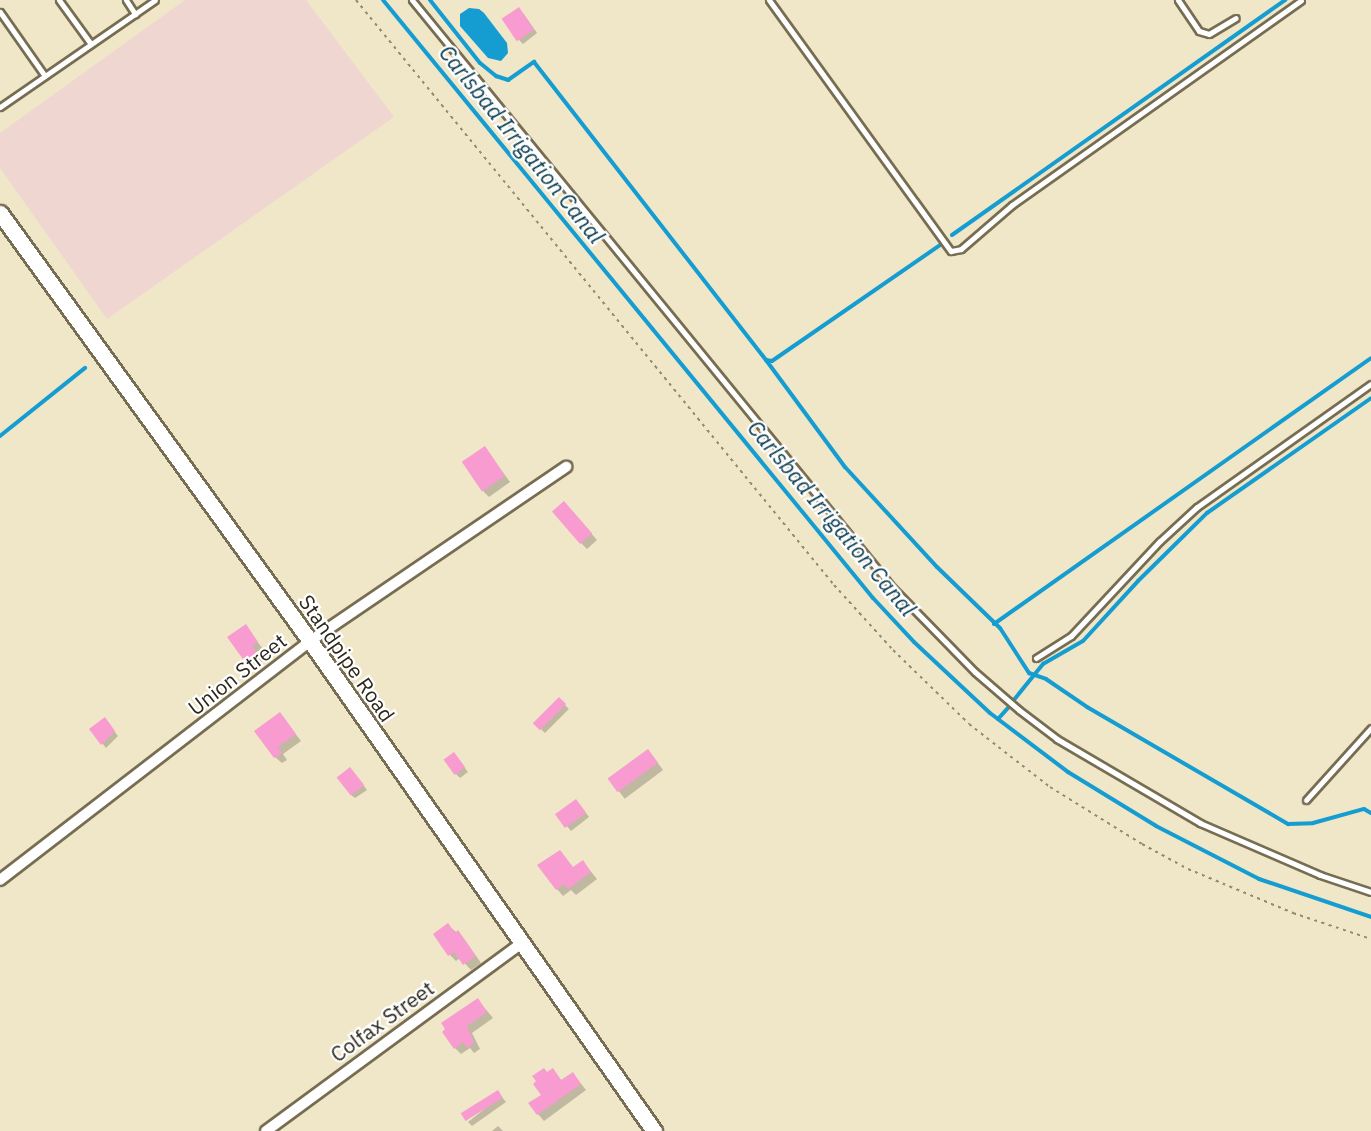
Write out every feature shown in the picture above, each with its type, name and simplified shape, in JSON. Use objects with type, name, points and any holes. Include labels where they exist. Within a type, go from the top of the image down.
[{"type":"street","name":"Standpipe Road","points":[[0,213],[86,335],[310,641],[654,1131]]},
{"type":"street","name":"Union Street","points":[[0,880],[310,641],[566,467]]},
{"type":"street","name":"Colfax Street","points":[[266,1131],[522,943]]},
{"type":"lane","points":[[59,0],[91,44]]},
{"type":"lane","points":[[126,0],[135,14]]},
{"type":"lane","points":[[0,107],[155,0]]},
{"type":"lane","points":[[412,0],[878,570],[928,627],[975,672],[1019,710],[1058,739],[1200,823],[1310,871],[1371,891]]},
{"type":"lane","points":[[769,0],[951,251],[961,249],[1012,205],[1301,0]]},
{"type":"lane","points":[[1178,0],[1199,31],[1209,34],[1236,18]]},
{"type":"lane","points":[[0,12],[45,76]]},
{"type":"lane","points":[[1036,658],[1071,636],[1160,541],[1197,507],[1371,384]]},
{"type":"lane","points":[[1306,800],[1371,728]]},
{"type":"path","points":[[356,0],[834,585],[893,651],[961,717],[1050,787],[1142,844],[1188,869],[1293,913],[1371,939]]},
{"type":"shaded area","points":[[185,0],[306,0],[394,117],[107,319],[0,168],[0,133]]},
{"type":"water","points":[[469,8],[479,9],[484,13],[507,43],[508,53],[501,61],[488,58],[460,26],[460,14]]},
{"type":"building","points":[[519,7],[534,29],[517,41],[502,19]]},
{"type":"building","points":[[485,446],[505,476],[482,492],[462,462]]},
{"type":"building","points":[[564,501],[592,533],[580,544],[552,511]]},
{"type":"building","points":[[246,624],[258,642],[252,646],[258,654],[245,662],[227,637]]},
{"type":"building","points":[[559,697],[566,704],[540,730],[533,723]]},
{"type":"building","points":[[280,712],[296,734],[278,747],[282,753],[274,758],[254,731]]},
{"type":"building","points":[[105,717],[115,731],[101,745],[89,729]]},
{"type":"building","points":[[648,749],[658,763],[618,792],[608,778]]},
{"type":"building","points":[[454,752],[465,767],[455,775],[443,760]]},
{"type":"building","points":[[350,767],[364,785],[351,796],[337,777]]},
{"type":"building","points":[[576,799],[586,813],[565,828],[555,814]]},
{"type":"building","points":[[560,850],[573,867],[583,860],[591,872],[568,889],[564,884],[556,890],[537,865]]},
{"type":"building","points":[[448,923],[455,933],[458,930],[476,956],[463,965],[454,952],[448,956],[433,934]]},
{"type":"building","points":[[478,998],[487,1012],[467,1026],[474,1042],[467,1048],[463,1042],[454,1049],[442,1032],[445,1029],[441,1023]]},
{"type":"building","points":[[544,1068],[547,1072],[553,1068],[561,1080],[573,1072],[581,1084],[537,1115],[528,1103],[541,1095],[533,1084],[536,1081],[532,1076]]},
{"type":"building","points":[[498,1090],[503,1098],[465,1121],[461,1113]]},
{"type":"waterway","name":"Carlsbad Irrigation Canal","points":[[383,0],[873,598],[914,642],[990,713],[1068,772],[1156,826],[1259,879],[1371,917]]},
{"type":"waterway","points":[[430,0],[480,63],[496,76],[508,80],[534,62],[766,360],[772,361],[940,245]]},
{"type":"waterway","points":[[952,235],[1285,0]]},
{"type":"waterway","points":[[994,624],[1371,358]]},
{"type":"waterway","points":[[766,360],[845,467],[937,567],[1000,628],[1029,673],[1046,679],[1087,707],[1288,824],[1313,823],[1364,809],[1371,813]]},
{"type":"waterway","points":[[0,436],[85,368]]},
{"type":"waterway","points":[[1013,701],[1043,664],[1083,641],[1138,581],[1207,513],[1371,398]]},
{"type":"waterway","points":[[998,719],[1008,708]]}]
